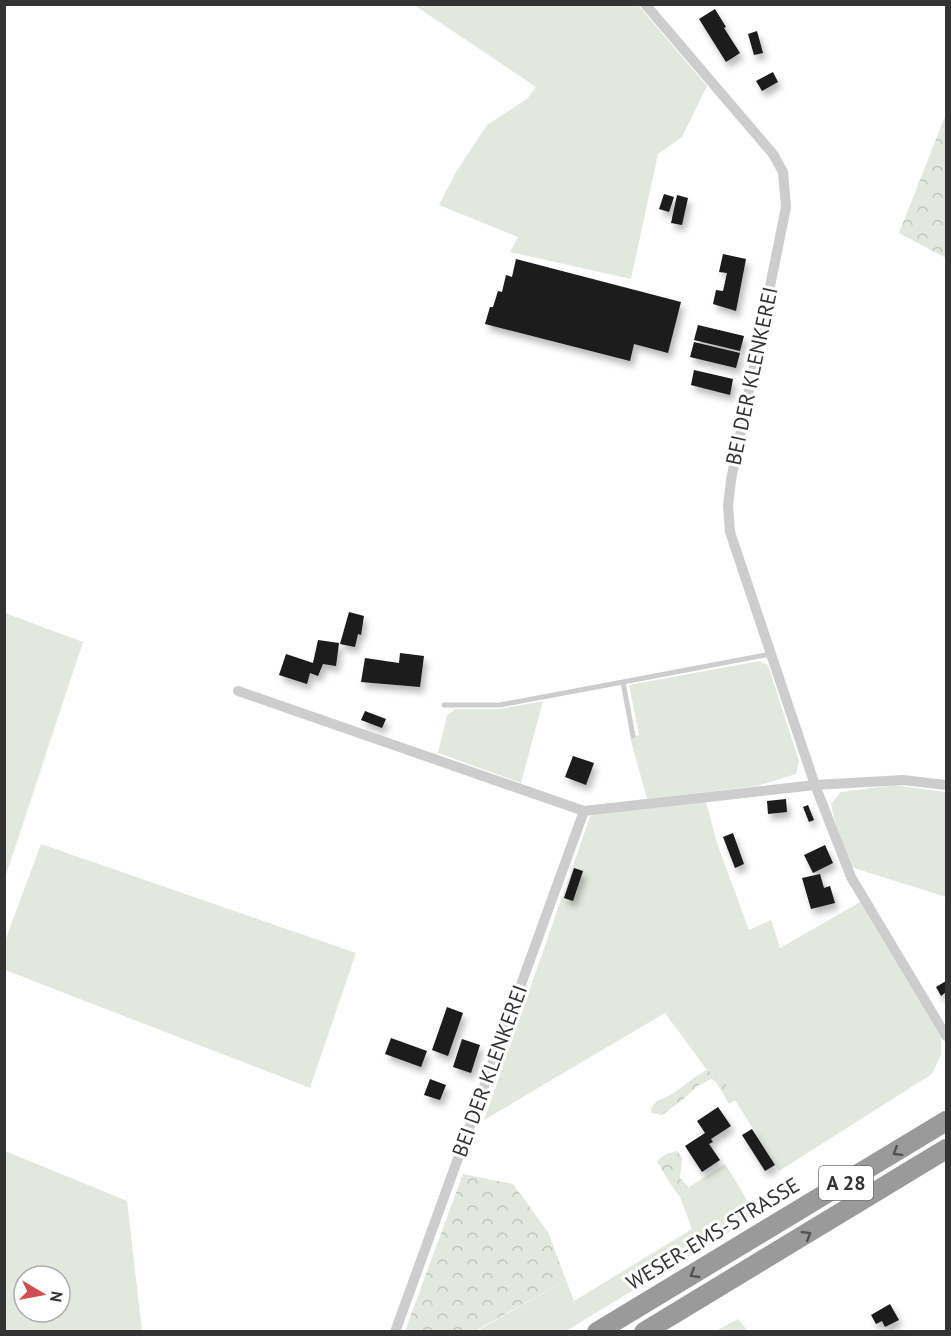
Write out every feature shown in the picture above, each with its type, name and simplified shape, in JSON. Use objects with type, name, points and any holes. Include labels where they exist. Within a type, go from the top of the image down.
[{"type":"highway","name":"WESER-EMS-STRASSE","points":[[597,1332],[946,1121]]},
{"type":"highway","name":"A 28","points":[[644,1332],[946,1149]]},
{"type":"street","name":"BEI DER KLENKEREI","points":[[645,4],[773,154],[783,172],[786,207],[731,480],[728,506],[730,532],[814,785],[851,877],[946,1036]]},
{"type":"street","points":[[238,691],[584,811],[814,785],[903,780],[946,785]]},
{"type":"street","name":"BEI DER KLENKEREI","points":[[395,1332],[584,811]]},
{"type":"lane","points":[[444,705],[500,705],[771,654]]},
{"type":"lane","points":[[623,682],[633,736]]},
{"type":"green space","points":[[414,5],[638,5],[707,86],[682,137],[658,154],[631,279],[510,252],[518,237],[439,205],[456,172],[487,125],[527,99],[536,87]]},
{"type":"green space","points":[[946,114],[946,258],[899,233]]},
{"type":"green space","points":[[4,613],[83,642],[5,878]]},
{"type":"green space","points":[[759,661],[768,665],[799,761],[796,774],[757,786],[647,799],[630,737],[639,735],[629,685]]},
{"type":"green space","points":[[543,701],[521,783],[438,753],[447,715],[455,709],[500,709]]},
{"type":"green space","points":[[894,785],[946,792],[946,897],[851,867],[831,804],[841,792]]},
{"type":"green space","points":[[706,802],[717,843],[749,930],[771,920],[780,948],[860,902],[941,1038],[941,1055],[932,1074],[779,1171],[723,1078],[707,1070],[665,1013],[484,1120],[590,817]]},
{"type":"green space","points":[[41,844],[356,953],[310,1088],[5,970],[5,941]]},
{"type":"green space","points":[[707,1070],[723,1078],[735,1100],[729,1104],[716,1082],[711,1079],[699,1085],[662,1115],[652,1113],[651,1108],[658,1101]]},
{"type":"green space","points":[[5,1151],[127,1201],[142,1331],[5,1331]]},
{"type":"green space","points":[[677,1151],[682,1158],[680,1178],[689,1187],[686,1194],[680,1197],[657,1161],[666,1154]]},
{"type":"green space","points":[[725,1164],[742,1191],[754,1217],[566,1331],[475,1332],[566,1280],[574,1301],[692,1229],[680,1197],[686,1194],[689,1187]]},
{"type":"green space","points":[[463,1174],[513,1184],[548,1232],[566,1280],[475,1331],[405,1331]]},
{"type":"green space","points":[[738,1319],[748,1331],[716,1331]]},
{"type":"building","points":[[715,9],[740,53],[726,62],[699,19]]},
{"type":"building","points":[[757,31],[763,53],[754,55],[748,34]]},
{"type":"building","points":[[773,72],[778,82],[762,91],[756,81]]},
{"type":"building","points":[[664,194],[674,197],[669,212],[659,209]]},
{"type":"building","points":[[677,195],[688,198],[682,225],[671,223]]},
{"type":"building","points":[[723,254],[746,259],[736,311],[713,304],[716,290],[723,291],[727,273],[719,272]]},
{"type":"building","points":[[516,259],[681,302],[668,353],[634,344],[630,361],[485,324],[498,291],[502,292],[506,275],[512,277]]},
{"type":"building","points":[[698,325],[744,336],[740,351],[694,340]]},
{"type":"building","points":[[694,342],[740,353],[736,368],[690,357]]},
{"type":"building","points":[[694,370],[733,379],[730,395],[691,385]]},
{"type":"building","points":[[349,612],[364,616],[361,635],[358,634],[355,647],[340,644]]},
{"type":"building","points":[[318,640],[339,643],[336,666],[323,664],[318,676],[310,673],[307,684],[279,675],[286,654],[313,663]]},
{"type":"building","points":[[400,653],[424,656],[420,687],[361,682],[365,658],[399,663]]},
{"type":"building","points":[[365,711],[386,719],[382,728],[361,720]]},
{"type":"building","points":[[573,756],[594,763],[586,785],[565,777]]},
{"type":"building","points":[[786,799],[787,812],[768,814],[767,801]]},
{"type":"building","points":[[808,805],[814,820],[809,822],[803,807]]},
{"type":"building","points":[[733,833],[744,864],[735,868],[723,837]]},
{"type":"building","points":[[825,845],[833,863],[813,873],[804,855]]},
{"type":"building","points":[[574,868],[583,871],[573,901],[564,898]]},
{"type":"building","points":[[820,874],[824,888],[830,886],[835,903],[811,909],[802,878]]},
{"type":"building","points":[[946,981],[946,992],[941,996],[936,987]]},
{"type":"building","points":[[447,1007],[463,1013],[448,1056],[432,1050]]},
{"type":"building","points":[[391,1038],[427,1051],[421,1067],[385,1054]]},
{"type":"building","points":[[462,1039],[480,1045],[471,1073],[453,1067]]},
{"type":"building","points":[[430,1079],[446,1085],[440,1100],[424,1095]]},
{"type":"building","points":[[718,1107],[731,1126],[711,1139],[713,1142],[709,1144],[720,1160],[702,1172],[685,1146],[705,1133],[697,1121]]},
{"type":"building","points":[[752,1129],[775,1165],[765,1171],[742,1135]]},
{"type":"building","points":[[890,1304],[899,1320],[885,1327],[882,1321],[876,1324],[871,1315]]}]
